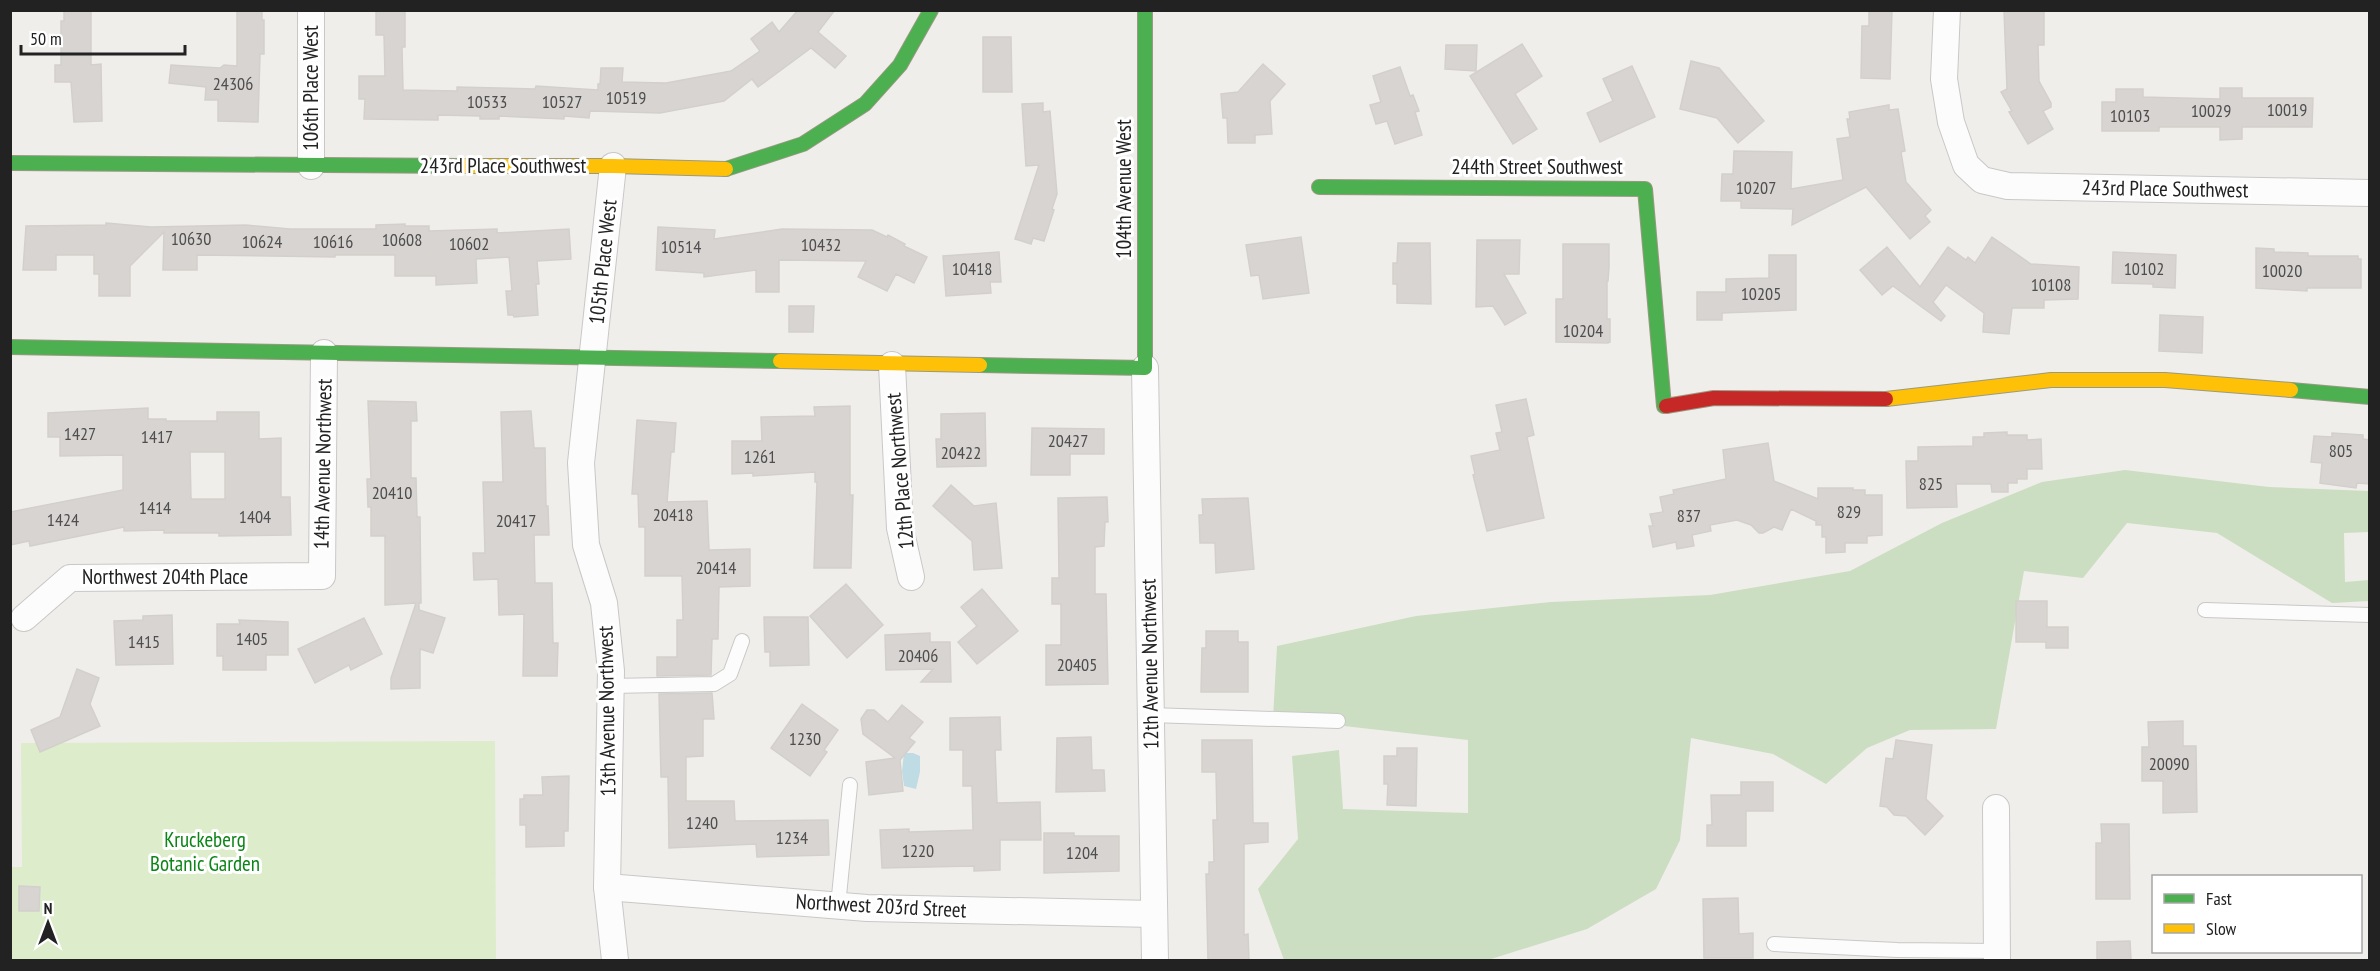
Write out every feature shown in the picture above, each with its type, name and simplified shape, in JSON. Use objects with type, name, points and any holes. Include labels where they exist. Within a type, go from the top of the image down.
[{"type":"street","name":"106th Place West","points":[[311,10],[311,166]]},
{"type":"street","name":"243rd Place Southwest","points":[[10,163],[613,166],[724,170],[803,144],[865,104],[900,66],[931,10]]},
{"type":"street","name":"104th Avenue West","points":[[1145,10],[1145,368]]},
{"type":"street","name":"243rd Place Southwest","points":[[1947,10],[1944,79],[1952,122],[1966,165],[1982,180],[2008,186],[2370,193]]},
{"type":"street","name":"105th Place West","points":[[593,358],[613,166]]},
{"type":"street","name":"244th Street Southwest","points":[[1319,187],[1645,189],[1664,406],[1714,398],[1883,399],[2051,380],[2165,380],[2370,397]]},
{"type":"street","points":[[10,346],[892,365],[1145,368]]},
{"type":"street","name":"14th Avenue Northwest","points":[[322,576],[324,353]]},
{"type":"street","name":"13th Avenue Northwest","points":[[593,358],[581,463],[586,545],[604,603],[610,686],[608,887],[615,960]]},
{"type":"street","name":"12th Place Northwest","points":[[892,365],[900,528],[911,577]]},
{"type":"street","name":"12th Avenue Northwest","points":[[1145,368],[1155,960]]},
{"type":"street","name":"Northwest 204th Place","points":[[24,618],[70,578],[322,576]]},
{"type":"street","points":[[1996,808],[1997,956]]},
{"type":"street","name":"Northwest 203rd Street","points":[[608,887],[838,906],[1154,914]]},
{"type":"lane","points":[[2205,610],[2370,615]]},
{"type":"lane","points":[[610,686],[714,684],[729,674],[742,641]]},
{"type":"lane","points":[[1150,715],[1338,721]]},
{"type":"lane","points":[[838,906],[850,785]]},
{"type":"lane","points":[[1774,944],[1997,956]]},
{"type":"green space","points":[[2125,470],[2269,487],[2369,491],[2369,532],[2344,533],[2345,582],[2369,580],[2369,601],[2332,603],[2217,533],[2127,523],[2083,578],[2024,571],[1996,729],[1910,730],[1867,748],[1826,784],[1773,754],[1691,738],[1680,840],[1656,889],[1587,929],[1488,960],[1284,960],[1258,889],[1298,839],[1292,756],[1339,750],[1343,809],[1468,813],[1468,740],[1273,718],[1277,646],[1416,616],[1551,602],[1710,595],[1850,571],[1942,523],[2042,482]]},
{"type":"green space","name":"Kruckeberg Botanic Garden","points":[[495,741],[496,960],[11,960],[10,867],[22,867],[21,743]]},
{"type":"water","points":[[904,753],[920,756],[920,772],[916,789],[904,786],[902,771]]},
{"type":"building","points":[[64,10],[91,10],[91,65],[101,64],[102,121],[74,122],[71,82],[55,82],[55,65],[61,65],[61,21],[64,21]]},
{"type":"building","points":[[237,10],[262,10],[262,20],[264,20],[264,54],[260,54],[258,122],[218,121],[218,100],[205,100],[206,87],[169,83],[171,65],[220,68],[224,65],[237,66]]},
{"type":"building","points":[[376,10],[405,10],[405,47],[402,47],[403,90],[457,91],[457,87],[535,89],[536,86],[598,90],[601,68],[623,68],[622,82],[666,83],[731,71],[760,51],[751,39],[772,22],[779,32],[798,10],[835,10],[818,32],[846,56],[835,68],[811,48],[758,87],[752,79],[724,101],[660,113],[590,111],[589,118],[564,116],[564,119],[499,116],[499,119],[480,119],[480,116],[438,115],[438,120],[364,119],[365,99],[359,99],[359,76],[385,76],[384,35],[376,35]]},
{"type":"building","points":[[1869,10],[1892,10],[1890,79],[1861,78],[1862,26],[1869,26]]},
{"type":"building","points":[[2004,10],[2044,10],[2044,45],[2038,45],[2039,81],[2051,103],[2051,107],[2043,111],[2053,129],[2028,144],[2009,112],[2012,111],[2001,92],[2007,89]]},
{"type":"building","points":[[983,37],[1011,37],[1012,92],[983,92]]},
{"type":"building","points":[[1522,44],[1542,76],[1515,94],[1537,129],[1513,144],[1470,76]]},
{"type":"building","points":[[1446,45],[1477,45],[1476,71],[1445,69]]},
{"type":"building","points":[[1691,61],[1719,68],[1764,121],[1738,143],[1717,118],[1680,109]]},
{"type":"building","points":[[1263,64],[1285,84],[1270,101],[1272,134],[1255,135],[1255,143],[1228,143],[1227,118],[1223,118],[1221,94],[1238,92]]},
{"type":"building","points":[[1632,66],[1655,117],[1600,142],[1587,113],[1613,101],[1603,79]]},
{"type":"building","points":[[1400,67],[1410,96],[1413,95],[1419,111],[1415,112],[1422,135],[1395,144],[1387,121],[1376,124],[1370,105],[1381,102],[1373,76]]},
{"type":"building","points":[[2220,88],[2242,88],[2242,98],[2313,98],[2312,127],[2242,127],[2242,139],[2220,140],[2220,127],[2159,127],[2159,131],[2102,131],[2102,102],[2116,102],[2116,89],[2143,89],[2143,97],[2220,99]]},
{"type":"building","points":[[1043,103],[1043,112],[1050,111],[1057,194],[1044,241],[1033,238],[1031,244],[1015,239],[1039,165],[1026,166],[1022,104]]},
{"type":"building","points":[[1889,105],[1889,110],[1898,109],[1905,151],[1901,152],[1906,182],[1931,210],[1925,216],[1930,222],[1910,239],[1866,187],[1792,225],[1793,209],[1741,208],[1741,201],[1721,201],[1722,174],[1733,174],[1734,151],[1792,152],[1791,189],[1843,180],[1837,139],[1850,137],[1847,119],[1850,119],[1849,112]]},
{"type":"building","points":[[106,223],[151,227],[246,225],[290,229],[376,229],[376,225],[405,224],[405,226],[429,226],[429,231],[497,229],[497,233],[569,229],[571,259],[537,261],[538,315],[514,317],[508,315],[506,291],[512,291],[509,257],[476,259],[477,283],[436,285],[436,276],[395,276],[395,255],[335,255],[335,257],[197,255],[197,270],[163,270],[164,232],[130,266],[130,296],[99,296],[99,274],[94,274],[94,255],[56,255],[56,270],[23,270],[26,226],[106,225]]},
{"type":"building","points":[[658,227],[715,230],[714,239],[782,229],[872,230],[887,237],[888,235],[927,257],[914,283],[896,274],[887,291],[858,277],[866,261],[779,260],[779,292],[756,292],[756,270],[704,277],[704,273],[656,270]]},
{"type":"building","points":[[1301,237],[1309,293],[1263,299],[1259,275],[1251,276],[1246,245]]},
{"type":"building","points":[[1992,237],[2031,264],[2079,267],[2078,299],[2044,300],[2044,308],[2012,308],[2009,334],[1983,332],[1984,313],[1946,285],[1933,302],[1945,316],[1941,321],[1893,286],[1882,295],[1860,270],[1887,247],[1920,287],[1948,247],[1966,260],[1968,257],[1975,263]]},
{"type":"building","points":[[1477,240],[1520,240],[1519,274],[1504,274],[1526,313],[1505,325],[1493,306],[1476,307]]},
{"type":"building","points":[[1398,243],[1430,243],[1431,304],[1397,303],[1397,284],[1393,284],[1393,263],[1397,263]]},
{"type":"building","points":[[1563,244],[1609,244],[1607,319],[1610,319],[1610,342],[1608,343],[1556,342],[1556,299],[1563,299]]},
{"type":"building","points":[[2256,248],[2274,249],[2274,252],[2308,253],[2308,256],[2358,256],[2358,259],[2361,259],[2361,288],[2307,288],[2307,291],[2256,288]]},
{"type":"building","points":[[999,252],[1001,282],[990,282],[991,293],[946,296],[943,256]]},
{"type":"building","points":[[2113,252],[2176,255],[2175,288],[2153,287],[2153,284],[2112,283]]},
{"type":"building","points":[[1769,255],[1796,255],[1796,310],[1722,313],[1722,320],[1697,320],[1697,292],[1726,292],[1726,279],[1769,278]]},
{"type":"building","points":[[789,306],[814,306],[813,332],[789,332]]},
{"type":"building","points":[[2160,315],[2203,317],[2202,353],[2159,351]]},
{"type":"building","points":[[1526,399],[1534,435],[1527,437],[1544,518],[1487,531],[1473,475],[1475,474],[1471,456],[1500,450],[1496,433],[1502,432],[1496,405]]},
{"type":"building","points":[[368,401],[416,402],[417,421],[411,421],[411,478],[416,478],[417,517],[420,517],[421,603],[419,603],[419,610],[445,618],[433,653],[420,649],[420,688],[391,689],[391,678],[416,603],[385,605],[385,536],[371,536],[371,507],[368,507],[367,479],[371,479]]},
{"type":"building","points":[[850,406],[850,495],[853,495],[851,568],[814,568],[817,482],[815,482],[815,472],[753,476],[753,473],[732,474],[732,441],[762,441],[761,417],[815,416],[814,407]]},
{"type":"building","points":[[148,408],[148,419],[217,421],[217,412],[259,412],[259,439],[281,438],[281,497],[290,497],[291,535],[219,536],[219,533],[164,533],[164,530],[124,531],[124,527],[30,546],[29,541],[10,545],[10,512],[123,490],[123,455],[60,456],[60,437],[48,437],[48,413]],"holes":[[[190,452],[225,452],[225,499],[191,499]]]},
{"type":"building","points":[[531,411],[534,448],[545,448],[549,535],[534,535],[535,583],[552,583],[553,643],[558,643],[557,676],[523,676],[524,614],[499,615],[498,579],[474,580],[473,553],[485,553],[483,482],[503,482],[501,412]]},
{"type":"building","points":[[985,413],[986,466],[937,467],[936,439],[941,439],[941,414]]},
{"type":"building","points":[[637,420],[676,423],[667,502],[707,501],[709,550],[750,549],[750,586],[719,587],[718,639],[712,639],[711,675],[657,676],[657,657],[677,657],[677,620],[683,620],[682,576],[645,576],[645,527],[639,527],[638,494],[632,494]]},
{"type":"building","points":[[1032,428],[1104,429],[1104,454],[1070,454],[1070,475],[1031,475]]},
{"type":"building","points":[[2007,432],[2007,435],[2027,435],[2027,440],[2041,439],[2042,469],[2027,469],[2027,479],[2017,479],[2017,483],[2008,483],[2008,492],[1992,492],[1991,484],[1956,484],[1957,507],[1907,508],[1906,461],[1918,461],[1918,447],[1973,446],[1973,437],[1984,437],[1984,433]]},
{"type":"building","points":[[2332,433],[2363,435],[2363,439],[2370,440],[2370,484],[2357,483],[2356,488],[2320,483],[2322,463],[2311,462],[2314,436],[2332,437]]},
{"type":"building","points":[[1768,443],[1774,481],[1818,499],[1818,488],[1853,488],[1853,490],[1865,490],[1865,495],[1882,495],[1882,535],[1867,536],[1867,543],[1845,543],[1845,552],[1826,553],[1826,537],[1822,537],[1822,525],[1816,525],[1816,521],[1791,509],[1782,530],[1774,527],[1759,533],[1751,525],[1737,520],[1710,525],[1711,531],[1692,535],[1694,546],[1677,549],[1676,542],[1653,547],[1649,526],[1653,526],[1650,514],[1663,512],[1660,497],[1674,494],[1673,490],[1726,479],[1723,450]]},
{"type":"building","points":[[951,485],[974,506],[996,503],[1002,568],[974,570],[972,541],[933,506]]},
{"type":"building","points":[[1107,497],[1108,522],[1105,522],[1104,546],[1095,547],[1095,594],[1106,594],[1108,684],[1046,685],[1046,645],[1061,645],[1061,604],[1052,604],[1052,578],[1059,578],[1058,498]]},
{"type":"building","points":[[1248,498],[1254,569],[1216,573],[1215,543],[1200,543],[1199,515],[1203,515],[1202,499]]},
{"type":"building","points":[[846,584],[883,625],[847,658],[810,616]]},
{"type":"building","points":[[982,589],[1018,631],[977,664],[958,642],[977,626],[961,607]]},
{"type":"building","points":[[2016,601],[2047,601],[2047,627],[2068,627],[2068,648],[2046,648],[2046,642],[2016,642]]},
{"type":"building","points":[[172,615],[173,664],[116,665],[114,621],[143,620],[143,616]]},
{"type":"building","points":[[764,617],[808,617],[809,665],[770,666],[770,652],[765,652]]},
{"type":"building","points":[[364,618],[382,654],[351,670],[349,665],[315,683],[298,649]]},
{"type":"building","points":[[239,620],[288,622],[288,655],[266,655],[266,670],[223,670],[223,656],[217,656],[217,624],[240,624]]},
{"type":"building","points":[[1206,631],[1238,631],[1238,642],[1248,642],[1248,692],[1201,692],[1202,648],[1206,648]]},
{"type":"building","points":[[930,633],[930,642],[950,642],[951,682],[921,682],[933,669],[886,670],[885,635]]},
{"type":"building","points":[[77,669],[99,678],[90,704],[100,726],[40,752],[31,730],[60,717]]},
{"type":"building","points":[[712,693],[714,719],[703,719],[703,756],[686,757],[686,801],[734,801],[735,821],[828,820],[829,855],[757,857],[756,844],[669,848],[668,777],[661,777],[659,694]]},
{"type":"building","points":[[802,704],[838,730],[824,750],[827,752],[810,776],[771,748]]},
{"type":"building","points":[[902,705],[923,722],[909,738],[915,742],[900,760],[903,791],[869,795],[866,762],[895,758],[863,734],[861,719],[867,710],[874,710],[888,722]]},
{"type":"building","points":[[1000,717],[1001,750],[995,750],[997,803],[1040,802],[1041,840],[1000,840],[1000,870],[974,871],[974,866],[882,868],[880,830],[909,829],[909,832],[973,830],[972,786],[963,786],[963,750],[950,750],[950,718]]},
{"type":"building","points":[[2183,721],[2183,746],[2196,746],[2197,812],[2163,813],[2163,781],[2142,781],[2142,747],[2149,747],[2148,722]]},
{"type":"building","points":[[1091,737],[1092,770],[1104,770],[1105,791],[1056,792],[1057,738]]},
{"type":"building","points":[[1202,740],[1252,740],[1253,823],[1268,823],[1268,842],[1244,844],[1244,935],[1248,934],[1249,960],[1208,960],[1206,874],[1209,874],[1209,862],[1214,862],[1213,820],[1217,820],[1216,772],[1202,772]]},
{"type":"building","points":[[1896,740],[1932,745],[1926,799],[1943,816],[1925,835],[1906,816],[1894,815],[1887,807],[1880,806],[1886,758],[1893,759]]},
{"type":"building","points":[[1397,748],[1417,748],[1416,806],[1387,805],[1388,784],[1384,784],[1384,756],[1397,756]]},
{"type":"building","points":[[569,776],[568,831],[564,831],[564,846],[526,847],[526,825],[520,825],[520,799],[524,799],[524,795],[543,795],[542,777]]},
{"type":"building","points":[[1741,782],[1773,782],[1773,811],[1746,811],[1746,846],[1707,846],[1707,825],[1712,825],[1711,795],[1741,795]]},
{"type":"building","points":[[2101,824],[2129,824],[2130,899],[2096,899],[2096,843],[2102,843]]},
{"type":"building","points":[[1044,833],[1119,836],[1119,871],[1044,873]]},
{"type":"building","points":[[19,886],[40,887],[39,911],[19,911]]},
{"type":"building","points":[[1738,898],[1739,934],[1753,933],[1753,958],[1704,958],[1703,899]]},
{"type":"building","points":[[2130,941],[2131,960],[2097,960],[2097,942]]},
{"type":"traffic: fast","points":[[726,169],[803,144],[865,104],[900,65],[931,10]]},
{"type":"traffic: fast","points":[[980,365],[1145,368],[1145,10]]},
{"type":"traffic: fast","points":[[10,163],[462,166]]},
{"type":"traffic: fast","points":[[1319,187],[1645,189],[1664,406],[1666,406]]},
{"type":"traffic: fast","points":[[10,347],[780,361]]},
{"type":"traffic: fast","points":[[2291,390],[2370,397]]},
{"type":"traffic: slow","points":[[462,166],[726,169]]},
{"type":"traffic: slow","points":[[780,361],[980,365]]},
{"type":"traffic: slow","points":[[1886,399],[2051,380],[2165,380],[2291,390]]},
{"type":"traffic: jam","points":[[1666,406],[1714,398],[1886,399]]}]
